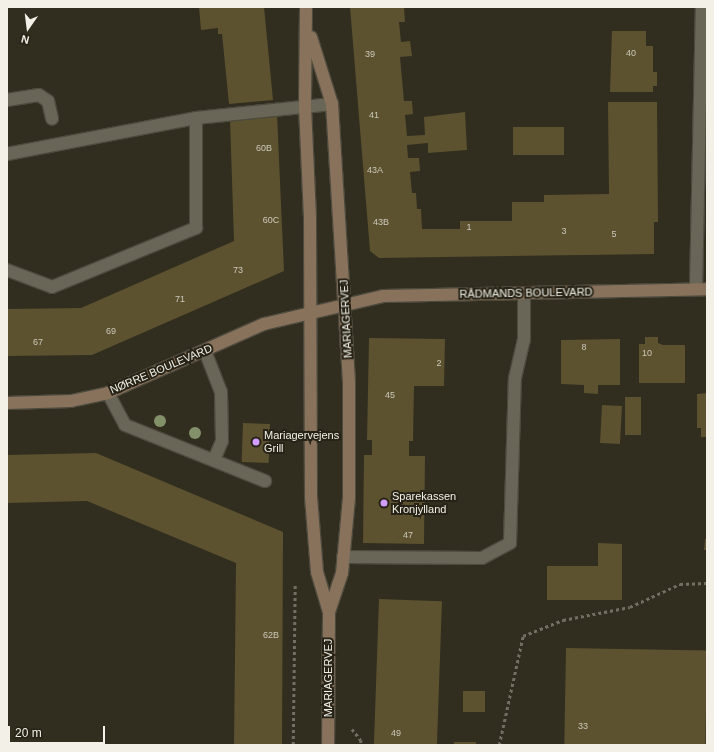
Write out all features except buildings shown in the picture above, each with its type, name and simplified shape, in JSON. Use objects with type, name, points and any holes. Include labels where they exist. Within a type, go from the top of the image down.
[{"type":"street","name":"MARIAGERVEJ","points":[[306,7],[308,28],[305,107],[311,312],[311,497],[317,572],[329,612],[328,745]]},
{"type":"street","points":[[701,289],[702,7]]},
{"type":"street","name":"MARIAGERVEJ","points":[[308,28],[332,104],[346,304],[349,382],[349,498],[342,573],[329,612]]},
{"type":"street","points":[[7,100],[39,95],[48,101],[52,119]]},
{"type":"street","points":[[7,154],[196,118],[332,104]]},
{"type":"street","points":[[7,270],[52,287],[196,228],[196,118]]},
{"type":"street","name":"RÅDMANDS BOULEVARD","points":[[311,312],[383,296],[701,289]]},
{"type":"street","points":[[343,556],[482,558],[510,543],[515,378],[524,340],[524,293]]},
{"type":"street","name":"NØRRE BOULEVARD","points":[[7,403],[71,401],[108,393],[264,324],[311,312]]},
{"type":"street","points":[[205,351],[221,392],[222,441],[214,460]]},
{"type":"street","points":[[108,393],[125,425],[265,481]]},
{"type":"path","points":[[293,745],[293,597],[296,582]]},
{"type":"path","points":[[499,745],[523,636],[563,620],[630,607],[680,584],[707,583]]},
{"type":"place","name":"Mariagervejens Grill","points":[[256,442]]},
{"type":"place","name":"Sparekassen Kronjylland","points":[[384,503]]}]
